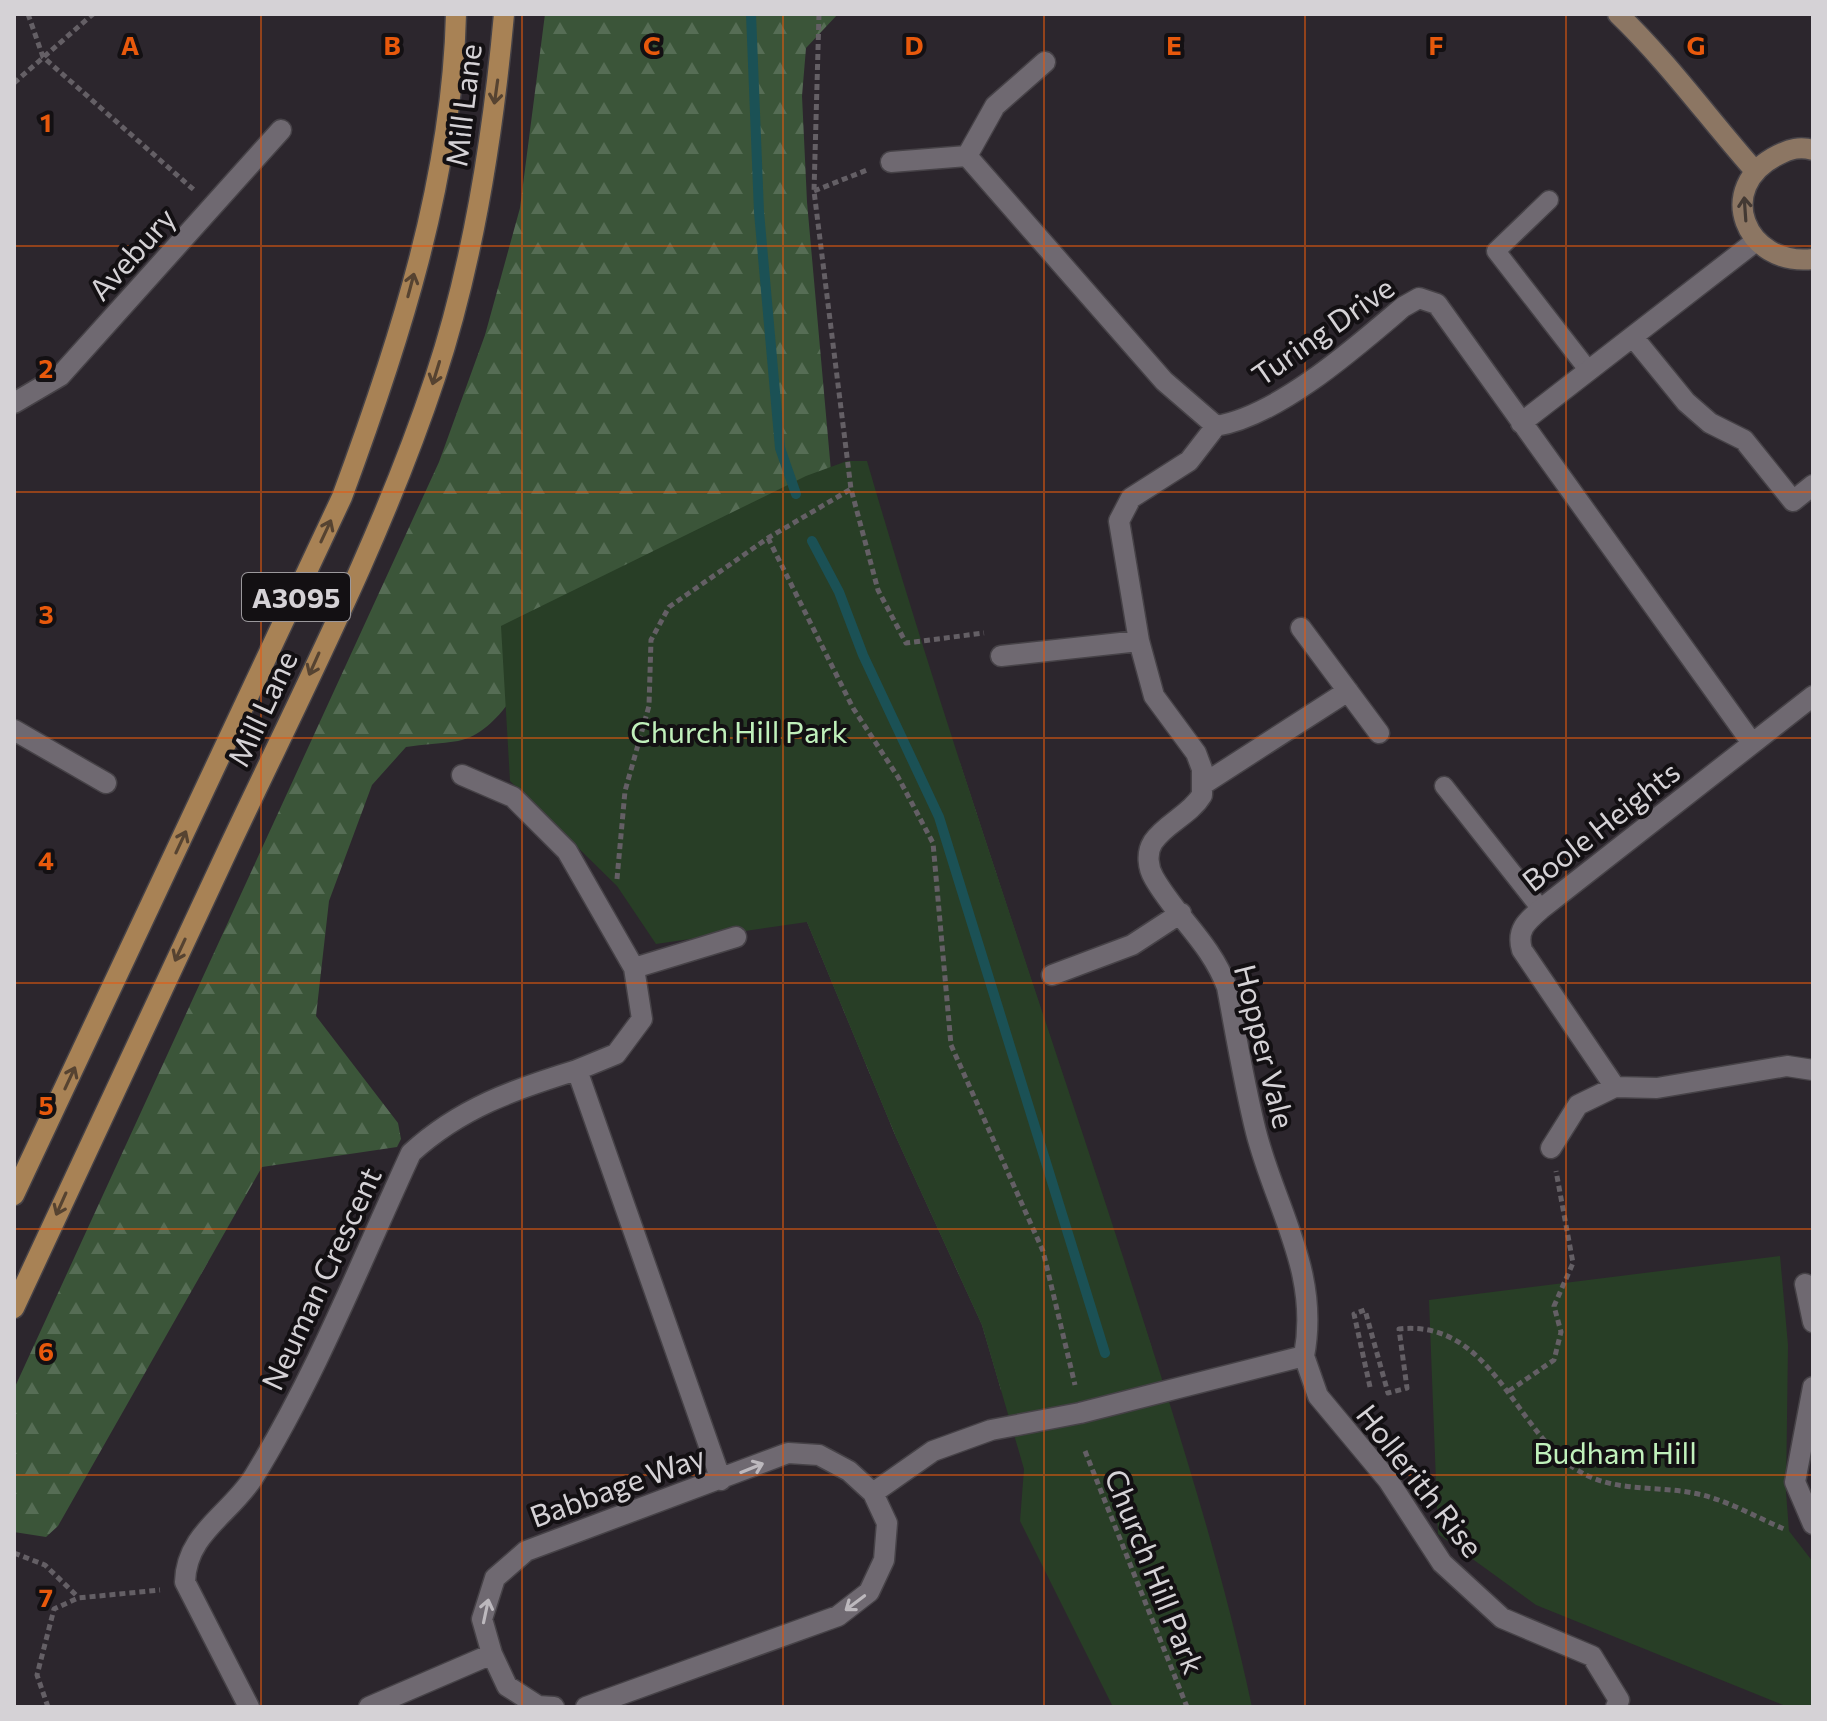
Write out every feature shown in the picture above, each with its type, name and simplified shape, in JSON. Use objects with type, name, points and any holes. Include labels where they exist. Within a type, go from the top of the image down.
[{"type":"main road","name":"Mill Lane","points":[[14,1195],[276,641],[358,455],[398,331],[434,190],[450,105],[456,14]]},
{"type":"main road","name":"Mill Lane","points":[[14,1308],[294,709],[410,450],[437,374],[474,226],[487,157],[504,14]]},
{"type":"street","points":[[1618,14],[1669,68],[1755,171]]},
{"type":"street","points":[[967,156],[995,106],[1045,62]]},
{"type":"street","name":"Avebury","points":[[14,403],[60,376],[281,130]]},
{"type":"street","points":[[1813,150],[1789,150],[1755,171],[1748,178],[1742,200],[1745,222],[1756,241],[1773,255],[1795,261],[1813,259]]},
{"type":"street","points":[[891,162],[967,156]]},
{"type":"street","points":[[967,156],[1164,381],[1216,426],[1189,461],[1160,476],[1131,498],[1119,521],[1139,641],[1154,696],[1196,753],[1202,785]]},
{"type":"street","points":[[1752,743],[1521,423],[1756,241]]},
{"type":"street","name":"Turing Drive","points":[[1216,426],[1241,422],[1273,403],[1419,298],[1437,304],[1521,423]]},
{"type":"street","points":[[1633,337],[1686,402],[1710,423],[1744,440],[1793,501],[1813,485]]},
{"type":"street","points":[[1301,628],[1379,733]]},
{"type":"street","points":[[1001,656],[1139,641]]},
{"type":"street","name":"Hopper Vale","points":[[1304,1356],[1310,1325],[1304,1271],[1256,1134],[1227,987],[1214,959],[1154,879],[1149,868],[1149,851],[1165,830],[1197,804],[1202,795],[1202,785],[1348,691]]},
{"type":"street","name":"Boole Heights","points":[[1615,1087],[1522,950],[1519,940],[1524,923],[1813,696]]},
{"type":"street","points":[[14,730],[106,783]]},
{"type":"street","name":"Neuman Crescent","points":[[185,1582],[193,1544],[251,1481],[293,1408],[411,1153],[433,1132],[505,1092],[577,1070],[616,1054],[642,1019],[634,968],[567,851],[513,797],[462,775]]},
{"type":"street","points":[[1052,975],[1132,945],[1181,913]]},
{"type":"street","points":[[634,968],[736,937]]},
{"type":"street","points":[[1551,1148],[1578,1105],[1615,1087],[1657,1088],[1787,1066],[1813,1070]]},
{"type":"street","points":[[577,1070],[721,1480]]},
{"type":"street","points":[[1805,1284],[1813,1322]]},
{"type":"street","points":[[586,1707],[640,1698],[838,1616],[869,1592],[884,1560],[887,1523],[873,1493],[933,1451],[991,1430],[1080,1413],[1304,1356]]},
{"type":"street","name":"Hollerith Rise","points":[[1304,1356],[1318,1396],[1388,1480],[1442,1563],[1502,1618],[1592,1656],[1619,1700],[1616,1707]]},
{"type":"street","points":[[1813,1387],[1795,1482],[1813,1524]]},
{"type":"street","name":"Babbage Way","points":[[554,1707],[538,1706],[507,1686],[492,1654],[482,1619],[495,1578],[526,1551],[788,1453],[819,1455],[849,1471],[873,1493]]},
{"type":"street","points":[[185,1582],[249,1707]]},
{"type":"street","points":[[369,1707],[492,1654]]},
{"type":"lane","points":[[1549,200],[1496,251],[1589,371]]},
{"type":"lane","points":[[1444,786],[1541,909]]},
{"type":"path","points":[[28,14],[43,57],[213,206]]},
{"type":"path","points":[[14,83],[93,14]]},
{"type":"path","points":[[819,14],[814,191],[851,489],[878,590],[906,643],[996,632]]},
{"type":"path","points":[[814,191],[891,162]]},
{"type":"path","points":[[602,908],[617,886],[625,791],[649,706],[651,640],[669,607],[768,538],[851,489]]},
{"type":"path","points":[[768,538],[853,708],[898,777],[933,843],[951,1045],[1043,1251],[1075,1385]]},
{"type":"path","points":[[1509,1391],[1554,1360],[1561,1332],[1554,1306],[1573,1263],[1551,1148]]},
{"type":"path","points":[[1370,1387],[1354,1314],[1365,1310],[1388,1393],[1407,1388],[1399,1329],[1421,1326],[1445,1334],[1473,1354],[1509,1391],[1541,1433],[1573,1467],[1610,1486],[1695,1493],[1789,1531]]},
{"type":"path","name":"Church Hill Park","points":[[1085,1451],[1187,1707]]},
{"type":"path","points":[[14,1553],[45,1565],[78,1598]]},
{"type":"path","points":[[48,1707],[37,1675],[54,1609],[78,1598],[156,1591],[185,1582]]},
{"type":"green space","points":[[545,14],[838,14],[806,48],[802,96],[807,202],[835,516],[960,763],[1152,1349],[1001,1390],[982,1325],[896,1137],[807,922],[530,671],[500,713],[481,731],[458,741],[406,747],[372,785],[329,901],[316,1016],[398,1123],[401,1139],[397,1147],[262,1167],[58,1526],[46,1537],[14,1532],[14,1389],[439,462],[485,335],[520,208]]},
{"type":"green space","name":"Church Hill Park","points":[[847,461],[867,461],[960,762],[1177,1426],[1225,1594],[1252,1707],[1113,1707],[1020,1521],[1024,1469],[982,1325],[896,1137],[807,922],[656,944],[617,886],[510,781],[501,626],[806,476]]},
{"type":"green space","name":"Budham Hill","points":[[1780,1256],[1788,1345],[1786,1492],[1789,1531],[1813,1562],[1813,1707],[1788,1707],[1536,1605],[1438,1534],[1429,1300]]},
{"type":"waterway","points":[[751,14],[759,212],[780,448],[796,494]]},
{"type":"waterway","points":[[812,541],[839,592],[863,655],[939,817],[1105,1353]]}]
